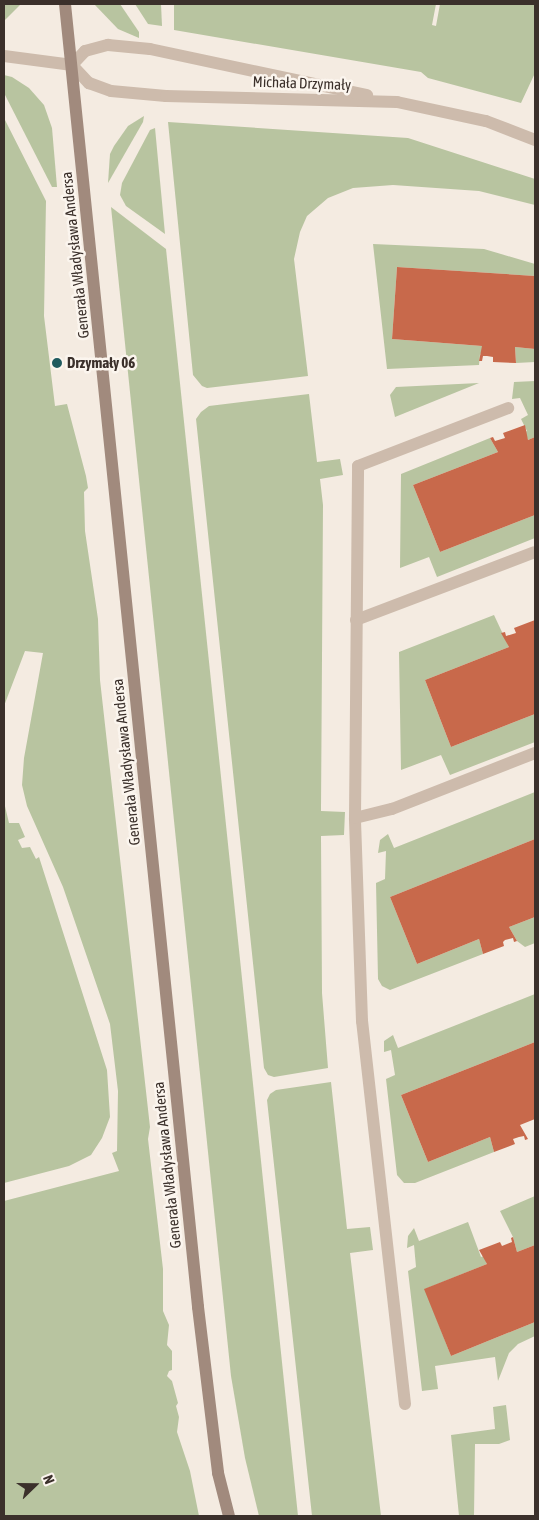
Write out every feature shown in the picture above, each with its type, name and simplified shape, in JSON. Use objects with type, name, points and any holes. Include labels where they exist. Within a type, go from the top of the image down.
[{"type":"main road","name":"Generała Władysława Andersa","points":[[65,4],[198,1307],[218,1473],[229,1516]]},
{"type":"street","points":[[4,56],[72,65],[85,51],[108,45],[150,49],[397,102]]},
{"type":"street","name":"Michała Drzymały","points":[[72,65],[89,83],[111,91],[166,96],[397,102],[486,121],[535,140]]},
{"type":"street","points":[[405,1404],[364,1046],[355,818],[358,466],[508,408]]},
{"type":"street","points":[[356,620],[535,552]]},
{"type":"street","points":[[355,818],[392,809],[535,753]]},
{"type":"green space","points":[[5,4],[21,4],[4,21],[4,7]]},
{"type":"green space","points":[[94,4],[120,4],[139,32],[139,38],[118,29]]},
{"type":"green space","points":[[135,4],[161,4],[162,26],[148,24]]},
{"type":"green space","points":[[174,4],[436,4],[432,25],[436,26],[440,4],[535,4],[535,73],[521,103],[428,78],[421,72],[174,30]]},
{"type":"green space","points":[[4,75],[12,77],[29,88],[44,105],[52,128],[57,187],[52,187],[4,93]]},
{"type":"green space","points":[[144,116],[143,122],[108,183],[110,154],[114,146],[128,126]]},
{"type":"green space","points":[[4,118],[46,201],[44,316],[55,406],[67,404],[88,488],[84,492],[85,531],[98,619],[100,680],[150,1127],[148,1139],[163,1269],[163,1311],[169,1325],[167,1345],[172,1351],[172,1370],[169,1371],[167,1376],[172,1381],[178,1403],[176,1406],[179,1417],[177,1432],[190,1471],[199,1516],[4,1516],[4,1201],[119,1171],[112,1153],[117,1151],[118,1091],[110,1024],[63,887],[27,806],[22,785],[24,758],[43,653],[25,651],[4,706]]},
{"type":"green space","points":[[168,122],[408,138],[535,179],[535,205],[479,191],[393,185],[353,188],[328,198],[307,216],[300,232],[294,259],[308,376],[207,388],[202,386],[193,375]]},
{"type":"green space","points":[[155,128],[165,234],[126,206],[120,195],[122,183],[150,130]]},
{"type":"green space","points":[[111,207],[166,249],[298,1516],[259,1516],[245,1458],[231,1376]]},
{"type":"green space","points":[[373,244],[484,249],[535,264],[535,276],[397,267],[392,339],[482,346],[482,353],[480,354],[479,365],[387,369]]},
{"type":"green space","points":[[515,347],[535,349],[535,362],[516,363]]},
{"type":"green space","points":[[535,381],[535,437],[528,440],[525,432],[527,431],[521,419],[528,415],[520,398],[512,399],[514,382]]},
{"type":"green space","points":[[479,383],[395,417],[390,395],[396,387]]},
{"type":"green space","points":[[309,394],[317,462],[340,459],[343,475],[320,479],[323,505],[321,811],[345,812],[344,835],[321,836],[322,993],[328,1068],[274,1077],[268,1075],[264,1068],[196,419],[209,406]]},
{"type":"green space","points":[[490,438],[498,452],[413,485],[440,552],[535,515],[535,538],[437,577],[429,557],[400,568],[401,474]]},
{"type":"green space","points":[[494,615],[509,647],[425,680],[451,747],[535,714],[535,742],[450,775],[441,755],[401,770],[399,652]]},
{"type":"green space","points":[[535,792],[535,839],[390,897],[417,964],[479,939],[483,954],[390,990],[382,986],[378,979],[376,883],[385,879],[386,851],[378,853],[380,840],[388,834],[394,848]]},
{"type":"green space","points":[[4,802],[9,823],[19,823],[25,837],[18,840],[22,848],[30,847],[36,859],[39,857],[107,1070],[110,1117],[102,1138],[91,1155],[69,1166],[4,1183]]},
{"type":"green space","points":[[535,917],[535,943],[525,947],[517,941],[509,927]]},
{"type":"green space","points":[[535,994],[535,1042],[401,1095],[428,1162],[490,1137],[494,1152],[415,1183],[404,1183],[397,1175],[386,1079],[395,1075],[391,1050],[384,1052],[384,1041],[393,1035],[398,1048]]},
{"type":"green space","points":[[331,1082],[347,1229],[370,1227],[373,1250],[350,1253],[381,1516],[312,1516],[267,1100],[270,1094],[276,1090]]},
{"type":"green space","points":[[535,1196],[535,1245],[517,1252],[513,1237],[500,1211]]},
{"type":"green space","points":[[468,1222],[481,1257],[484,1256],[487,1264],[425,1289],[451,1356],[535,1322],[535,1336],[518,1344],[509,1353],[498,1381],[495,1357],[435,1366],[438,1389],[422,1391],[408,1271],[416,1267],[414,1245],[407,1248],[408,1236],[414,1228],[419,1241]]},
{"type":"green space","points":[[506,1405],[510,1440],[499,1444],[475,1444],[474,1516],[459,1516],[451,1435],[495,1429],[493,1407]]},
{"type":"building","points":[[397,267],[535,276],[535,349],[515,347],[516,363],[493,362],[493,357],[487,356],[483,356],[482,361],[479,361],[482,346],[392,339]]},
{"type":"building","points":[[525,425],[528,440],[535,437],[535,515],[440,552],[413,485],[498,452],[490,438],[493,437],[495,441],[505,438],[503,433]]},
{"type":"building","points":[[535,620],[535,714],[451,747],[425,680],[509,647],[501,633],[505,632],[506,636],[516,633],[514,628]]},
{"type":"building","points":[[535,839],[535,917],[509,927],[517,941],[514,942],[513,938],[505,940],[503,942],[504,946],[483,954],[479,939],[417,964],[390,897]]},
{"type":"building","points":[[535,1042],[535,1119],[520,1125],[528,1139],[525,1140],[524,1136],[513,1139],[515,1144],[494,1152],[490,1137],[428,1162],[401,1095]]},
{"type":"building","points":[[513,1237],[517,1252],[535,1245],[535,1322],[451,1356],[424,1289],[487,1264],[479,1250],[500,1242],[502,1246],[512,1242],[511,1238]]},
{"type":"place","name":"Drzymały 06","points":[[57,363]]}]
